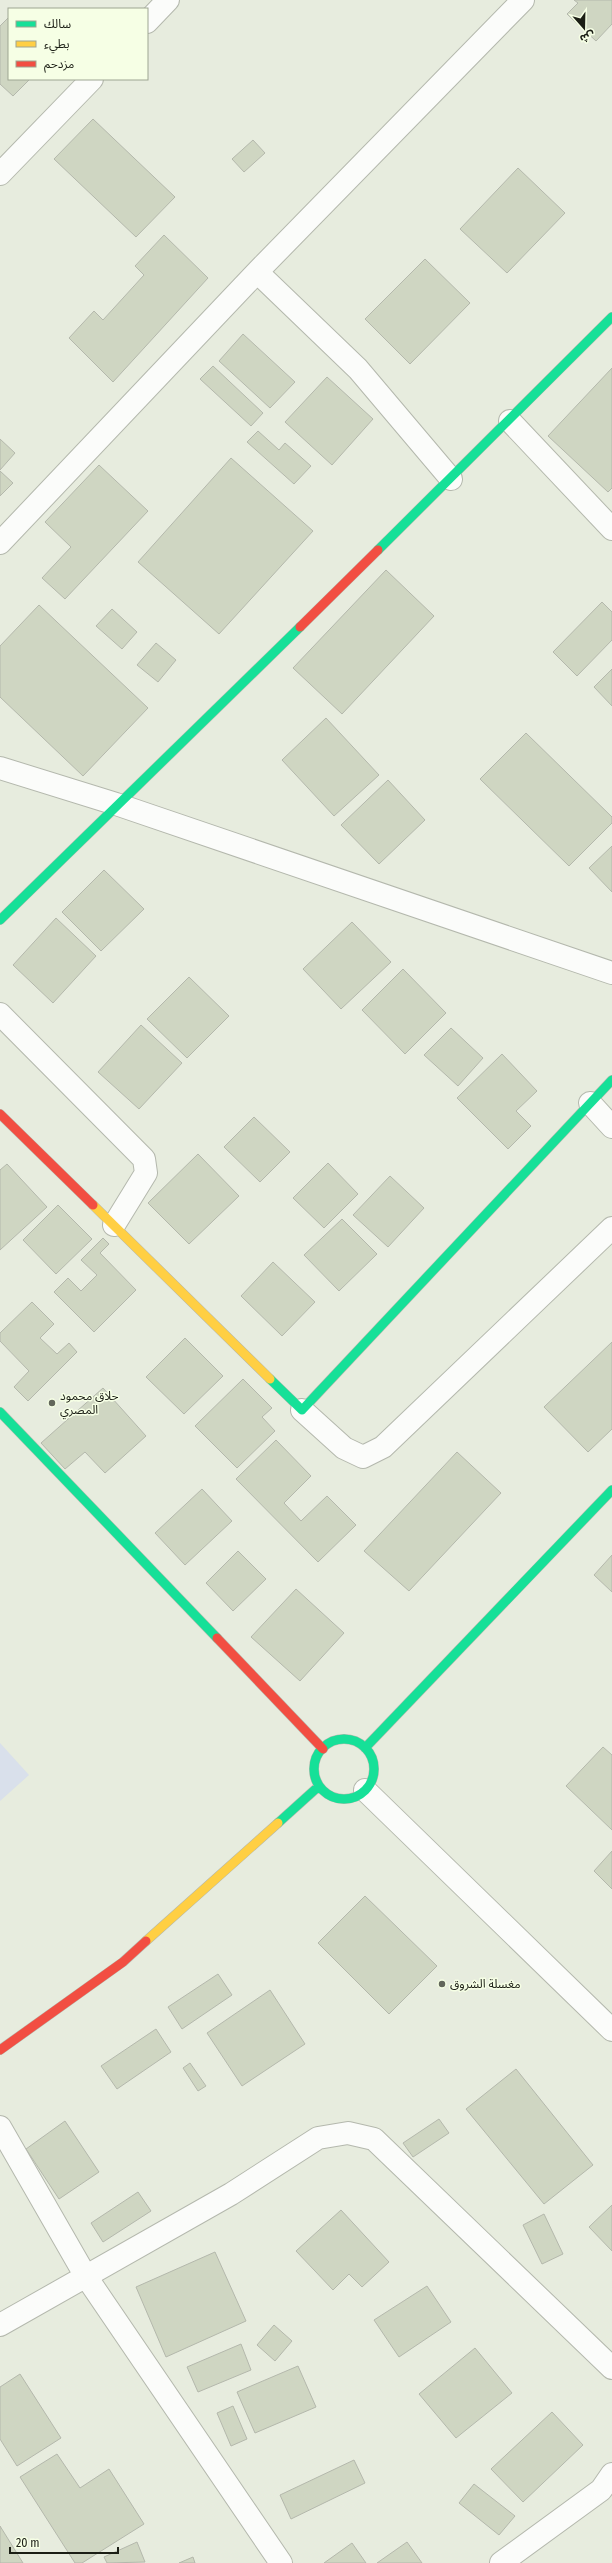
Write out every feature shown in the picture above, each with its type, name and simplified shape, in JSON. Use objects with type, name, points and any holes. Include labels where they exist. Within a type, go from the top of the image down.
[{"type":"street","points":[[148,21],[168,0]]},
{"type":"street","points":[[0,543],[257,272],[523,0]]},
{"type":"street","points":[[0,174],[91,80]]},
{"type":"street","points":[[257,272],[358,369],[451,478]]},
{"type":"street","points":[[0,920],[116,804],[510,421],[612,317]]},
{"type":"street","points":[[510,421],[612,529]]},
{"type":"street","points":[[0,768],[116,804],[612,973]]},
{"type":"street","points":[[0,1014],[144,1158],[146,1173],[114,1225]]},
{"type":"street","points":[[302,1410],[612,1080]]},
{"type":"street","points":[[590,1104],[612,1127]]},
{"type":"street","points":[[0,1114],[302,1410],[344,1448],[363,1457],[383,1447],[612,1228]]},
{"type":"street","points":[[0,1412],[322,1748]]},
{"type":"street","points":[[365,1748],[612,1490]]},
{"type":"street","points":[[339,1740],[350,1740],[365,1748],[372,1758],[374,1769],[370,1786],[350,1799],[338,1799],[327,1794],[319,1786],[314,1775],[314,1763],[322,1748],[339,1740]]},
{"type":"street","points":[[0,2050],[123,1962],[319,1786]]},
{"type":"street","points":[[365,1790],[612,2030]]},
{"type":"street","points":[[0,2128],[85,2275],[281,2563]]},
{"type":"street","points":[[0,2324],[231,2194],[318,2138],[348,2133],[374,2139],[612,2368]]},
{"type":"street","points":[[501,2563],[601,2490],[612,2474]]},
{"type":"shaded area","points":[[0,1743],[29,1775],[0,1801]]},
{"type":"building","points":[[574,0],[612,0],[612,24],[596,41],[567,14],[578,3]]},
{"type":"building","points":[[8,18],[8,80],[29,80],[13,96],[0,84],[0,26]]},
{"type":"building","points":[[93,119],[175,197],[136,237],[54,159]]},
{"type":"building","points":[[253,140],[265,153],[244,172],[232,159]]},
{"type":"building","points":[[518,168],[565,213],[507,273],[460,229]]},
{"type":"building","points":[[164,235],[208,278],[113,382],[69,338],[94,311],[103,320],[144,275],[135,266]]},
{"type":"building","points":[[425,259],[470,303],[410,364],[365,319]]},
{"type":"building","points":[[243,334],[295,382],[270,408],[219,361]]},
{"type":"building","points":[[213,366],[263,413],[251,426],[200,379]]},
{"type":"building","points":[[612,368],[612,488],[608,492],[548,436]]},
{"type":"building","points":[[327,377],[373,419],[332,465],[285,422]]},
{"type":"building","points":[[258,431],[279,450],[285,443],[311,466],[294,484],[247,442]]},
{"type":"building","points":[[0,439],[15,453],[0,470]]},
{"type":"building","points":[[231,458],[313,531],[219,634],[138,562]]},
{"type":"building","points":[[99,465],[148,511],[65,599],[42,578],[71,547],[45,522]]},
{"type":"building","points":[[0,471],[13,483],[0,496]]},
{"type":"building","points":[[386,570],[434,616],[342,714],[293,668]]},
{"type":"building","points":[[602,602],[612,612],[612,640],[577,676],[553,652]]},
{"type":"building","points":[[39,605],[148,708],[83,776],[0,697],[0,646]]},
{"type":"building","points":[[112,609],[137,632],[122,649],[96,626]]},
{"type":"building","points":[[156,643],[176,660],[158,682],[137,665]]},
{"type":"building","points":[[612,669],[612,706],[594,687]]},
{"type":"building","points":[[326,718],[379,775],[334,816],[282,760]]},
{"type":"building","points":[[526,733],[612,817],[612,823],[569,866],[480,779]]},
{"type":"building","points":[[388,780],[425,820],[379,864],[341,825]]},
{"type":"building","points":[[612,846],[612,892],[589,868]]},
{"type":"building","points":[[104,870],[144,909],[101,951],[62,912]]},
{"type":"building","points":[[56,918],[96,956],[53,1003],[13,965]]},
{"type":"building","points":[[352,922],[391,962],[341,1009],[303,969]]},
{"type":"building","points":[[403,969],[446,1013],[405,1054],[362,1010]]},
{"type":"building","points":[[189,977],[229,1016],[187,1058],[147,1019]]},
{"type":"building","points":[[141,1025],[182,1063],[139,1109],[98,1072]]},
{"type":"building","points":[[451,1028],[483,1058],[458,1086],[424,1055]]},
{"type":"building","points":[[502,1054],[537,1091],[516,1111],[531,1126],[508,1149],[457,1098]]},
{"type":"building","points":[[254,1117],[290,1152],[260,1182],[224,1147]]},
{"type":"building","points":[[198,1154],[239,1196],[189,1244],[148,1203]]},
{"type":"building","points":[[328,1163],[358,1194],[324,1228],[293,1198]]},
{"type":"building","points":[[7,1164],[47,1207],[0,1250],[0,1170]]},
{"type":"building","points":[[390,1176],[424,1208],[388,1247],[353,1215]]},
{"type":"building","points":[[58,1205],[92,1239],[56,1274],[23,1240]]},
{"type":"building","points":[[342,1219],[377,1254],[339,1291],[304,1255]]},
{"type":"building","points":[[103,1238],[109,1244],[100,1253],[136,1290],[94,1332],[54,1292],[68,1278],[81,1291],[97,1275],[81,1260]]},
{"type":"building","points":[[273,1262],[315,1302],[282,1336],[241,1296]]},
{"type":"building","points":[[32,1302],[54,1324],[40,1338],[57,1354],[69,1343],[77,1352],[28,1401],[14,1387],[29,1371],[0,1341],[0,1333]]},
{"type":"building","points":[[185,1338],[223,1376],[184,1414],[146,1377]]},
{"type":"building","points":[[612,1342],[612,1429],[588,1452],[544,1407]]},
{"type":"building","points":[[243,1379],[272,1408],[262,1417],[275,1431],[237,1468],[195,1426]]},
{"type":"building","points":[[103,1388],[146,1436],[105,1473],[85,1452],[65,1469],[41,1443]]},
{"type":"building","points":[[276,1440],[311,1476],[284,1503],[301,1521],[327,1496],[356,1525],[318,1562],[236,1479]]},
{"type":"building","points":[[457,1452],[501,1493],[409,1591],[364,1551]]},
{"type":"building","points":[[202,1489],[232,1521],[185,1565],[155,1533]]},
{"type":"building","points":[[238,1551],[266,1579],[233,1611],[206,1583]]},
{"type":"building","points":[[612,1555],[612,1592],[594,1575]]},
{"type":"building","points":[[296,1589],[344,1633],[300,1681],[251,1637]]},
{"type":"building","points":[[603,1747],[612,1755],[612,1830],[566,1786]]},
{"type":"building","points":[[612,1851],[612,1889],[594,1871]]},
{"type":"building","points":[[365,1896],[437,1966],[389,2014],[318,1943]]},
{"type":"building","points":[[218,1974],[232,1995],[182,2029],[168,2007]]},
{"type":"building","points":[[270,1990],[305,2044],[242,2086],[207,2033]]},
{"type":"building","points":[[156,2029],[171,2052],[117,2089],[101,2066]]},
{"type":"building","points":[[190,2063],[206,2086],[198,2091],[183,2068]]},
{"type":"building","points":[[516,2069],[593,2165],[544,2204],[466,2109]]},
{"type":"building","points":[[439,2119],[449,2133],[413,2157],[403,2143]]},
{"type":"building","points":[[65,2121],[99,2172],[59,2199],[26,2149]]},
{"type":"building","points":[[138,2192],[151,2211],[103,2242],[91,2223]]},
{"type":"building","points":[[612,2205],[612,2251],[589,2227]]},
{"type":"building","points":[[341,2210],[389,2262],[362,2287],[349,2274],[333,2290],[296,2251]]},
{"type":"building","points":[[544,2214],[563,2254],[542,2264],[523,2225]]},
{"type":"building","points":[[215,2252],[246,2321],[166,2357],[136,2287]]},
{"type":"building","points":[[427,2286],[451,2322],[399,2357],[374,2320]]},
{"type":"building","points":[[274,2325],[292,2341],[275,2361],[257,2345]]},
{"type":"building","points":[[241,2344],[251,2370],[198,2392],[187,2367]]},
{"type":"building","points":[[475,2348],[512,2393],[456,2438],[419,2394]]},
{"type":"building","points":[[298,2366],[316,2407],[255,2433],[237,2392]]},
{"type":"building","points":[[20,2374],[61,2438],[17,2466],[0,2439],[0,2387]]},
{"type":"building","points":[[233,2406],[247,2439],[231,2446],[217,2413]]},
{"type":"building","points":[[552,2412],[583,2445],[523,2502],[491,2469]]},
{"type":"building","points":[[57,2454],[80,2488],[109,2469],[144,2524],[82,2563],[75,2563],[20,2477]]},
{"type":"building","points":[[354,2460],[365,2483],[291,2519],[280,2495]]},
{"type":"building","points":[[474,2484],[515,2516],[499,2535],[459,2503]]},
{"type":"building","points":[[0,2526],[23,2563],[0,2563]]},
{"type":"building","points":[[137,2542],[145,2562],[107,2563],[104,2557]]},
{"type":"building","points":[[407,2542],[422,2563],[377,2563]]},
{"type":"building","points":[[352,2543],[366,2563],[324,2563]]},
{"type":"building","points":[[193,2557],[195,2563],[179,2563]]},
{"type":"traffic: fast","points":[[378,550],[612,317]]},
{"type":"traffic: fast","points":[[0,920],[300,627]]},
{"type":"traffic: fast","points":[[270,1379],[302,1410],[612,1080]]},
{"type":"traffic: fast","points":[[0,1412],[217,1638]]},
{"type":"traffic: fast","points":[[365,1748],[612,1490]]},
{"type":"traffic: fast","points":[[344,1739],[361,1744],[369,1752],[374,1769],[369,1786],[361,1794],[344,1799],[327,1794],[319,1786],[314,1769],[319,1752],[327,1744],[344,1739]]},
{"type":"traffic: fast","points":[[278,1823],[319,1786]]},
{"type":"traffic: slow","points":[[93,1205],[270,1379]]},
{"type":"traffic: slow","points":[[146,1941],[278,1823]]},
{"type":"traffic: jam","points":[[300,627],[378,550]]},
{"type":"traffic: jam","points":[[0,1114],[93,1205]]},
{"type":"traffic: jam","points":[[217,1638],[323,1749]]},
{"type":"traffic: jam","points":[[0,2050],[123,1962],[146,1941]]},
{"type":"place","name":"حلاق محمود المصري","points":[[52,1403]]},
{"type":"place","name":"مغسلة الشروق","points":[[442,1984]]}]
